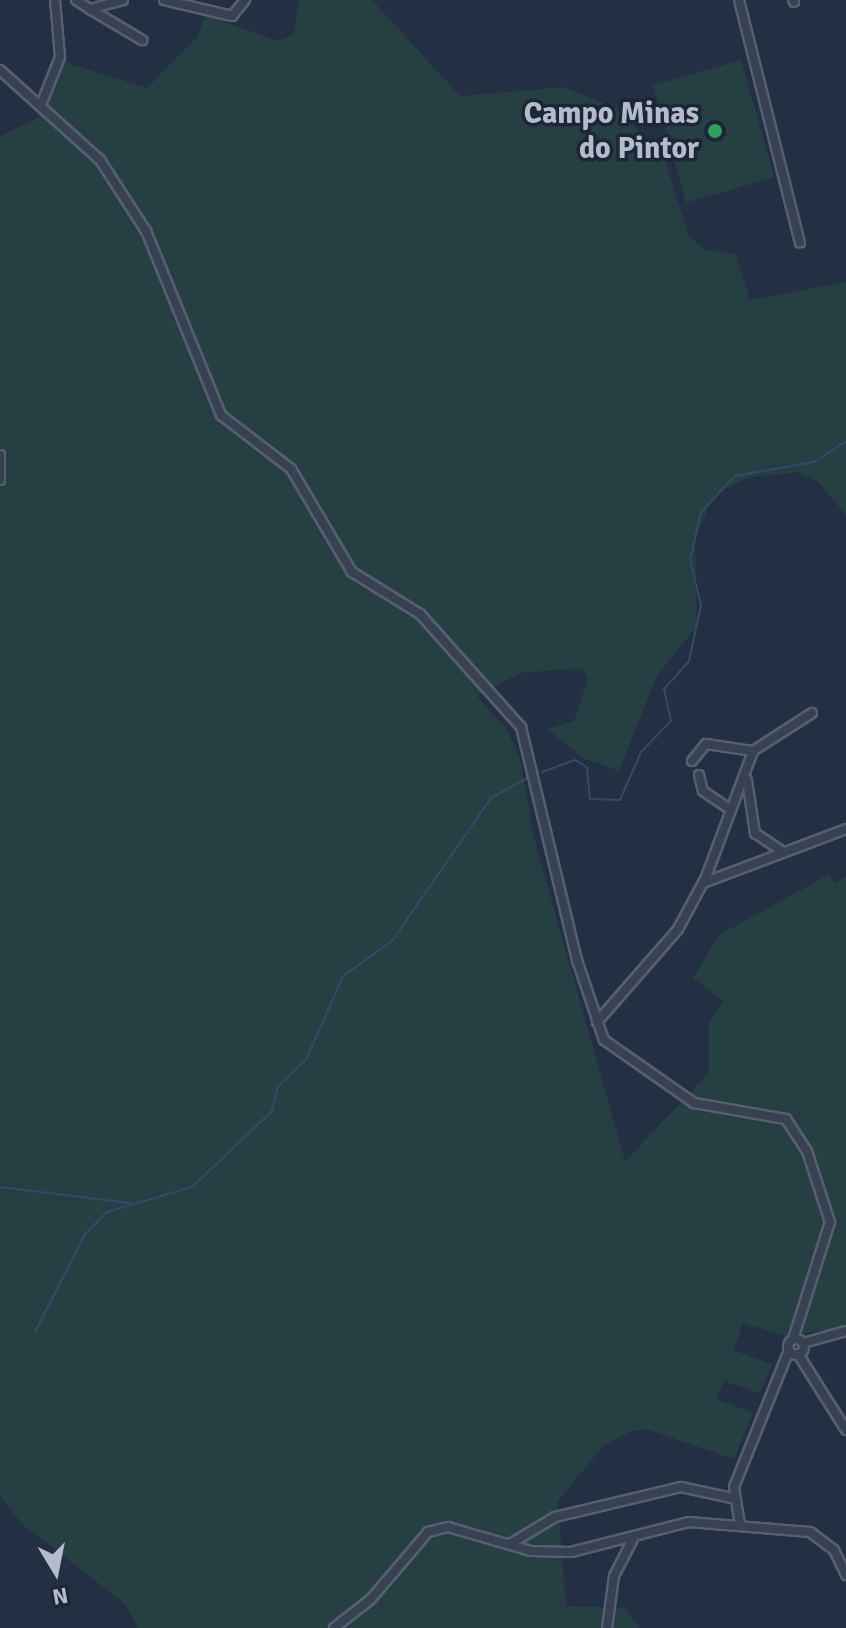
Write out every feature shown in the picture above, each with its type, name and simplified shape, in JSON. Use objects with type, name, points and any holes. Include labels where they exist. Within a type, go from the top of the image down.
[{"type":"street","points":[[41,105],[60,57],[55,0]]},
{"type":"street","points":[[76,0],[142,40]]},
{"type":"street","points":[[90,9],[123,0]]},
{"type":"street","points":[[164,0],[232,16],[245,0]]},
{"type":"street","points":[[739,0],[800,242]]},
{"type":"street","points":[[0,70],[100,160],[146,231],[221,415],[291,469],[352,572],[420,614],[510,714],[527,738],[536,771],[546,844],[604,1040],[674,1090],[707,1107],[776,1113],[807,1151],[830,1222],[793,1339],[793,1352],[732,1498],[740,1525]]},
{"type":"street","points":[[0,455],[0,480]]},
{"type":"street","points":[[692,761],[706,744],[753,751],[812,713]]},
{"type":"street","points":[[753,751],[747,780],[755,833],[780,850]]},
{"type":"street","points":[[699,775],[703,791],[727,807]]},
{"type":"street","points":[[597,1022],[678,929],[703,883],[727,807],[747,780]]},
{"type":"street","points":[[703,883],[780,850],[846,829]]},
{"type":"street","points":[[793,1352],[803,1343],[846,1331]]},
{"type":"street","points":[[793,1339],[803,1343]]},
{"type":"street","points":[[793,1352],[846,1430]]},
{"type":"street","points":[[510,1544],[555,1517],[681,1487],[732,1498]]},
{"type":"street","points":[[334,1628],[371,1599],[428,1532],[448,1527],[510,1544],[571,1552],[633,1539],[689,1522],[810,1532],[834,1550],[846,1575]]},
{"type":"street","points":[[607,1628],[614,1576],[633,1539]]},
{"type":"green space","points":[[298,0],[372,0],[460,96],[565,87],[617,109],[664,157],[689,236],[706,250],[736,254],[750,300],[846,282],[846,515],[818,482],[798,472],[747,478],[714,495],[695,538],[697,626],[657,676],[619,771],[583,758],[547,729],[574,721],[588,678],[582,668],[521,673],[477,696],[507,730],[521,762],[533,834],[625,1161],[709,1073],[709,1022],[724,1001],[693,978],[719,935],[828,875],[835,883],[846,876],[846,1336],[841,1328],[785,1336],[743,1323],[733,1350],[772,1364],[760,1393],[724,1381],[717,1399],[753,1413],[734,1459],[649,1430],[631,1431],[604,1445],[558,1501],[566,1606],[624,1608],[640,1628],[138,1628],[125,1604],[22,1524],[0,1496],[0,136],[38,118],[61,61],[147,88],[198,36],[205,15],[278,41],[294,35]]},
{"type":"green space","name":"Campo Minas do Pintor","points":[[741,60],[775,177],[686,203],[653,85]]},
{"type":"waterway","points":[[542,772],[575,760],[587,767],[590,799],[620,800],[641,752],[671,721],[664,689],[689,661],[701,605],[690,560],[701,512],[735,476],[814,462],[846,441]]},
{"type":"waterway","points":[[35,1332],[85,1234],[107,1212],[192,1187],[272,1111],[278,1086],[306,1060],[343,976],[392,941],[491,798],[531,776]]},
{"type":"waterway","points":[[0,1187],[129,1203]]},
{"type":"place","name":"Campo Minas do Pintor","points":[[715,131]]}]
